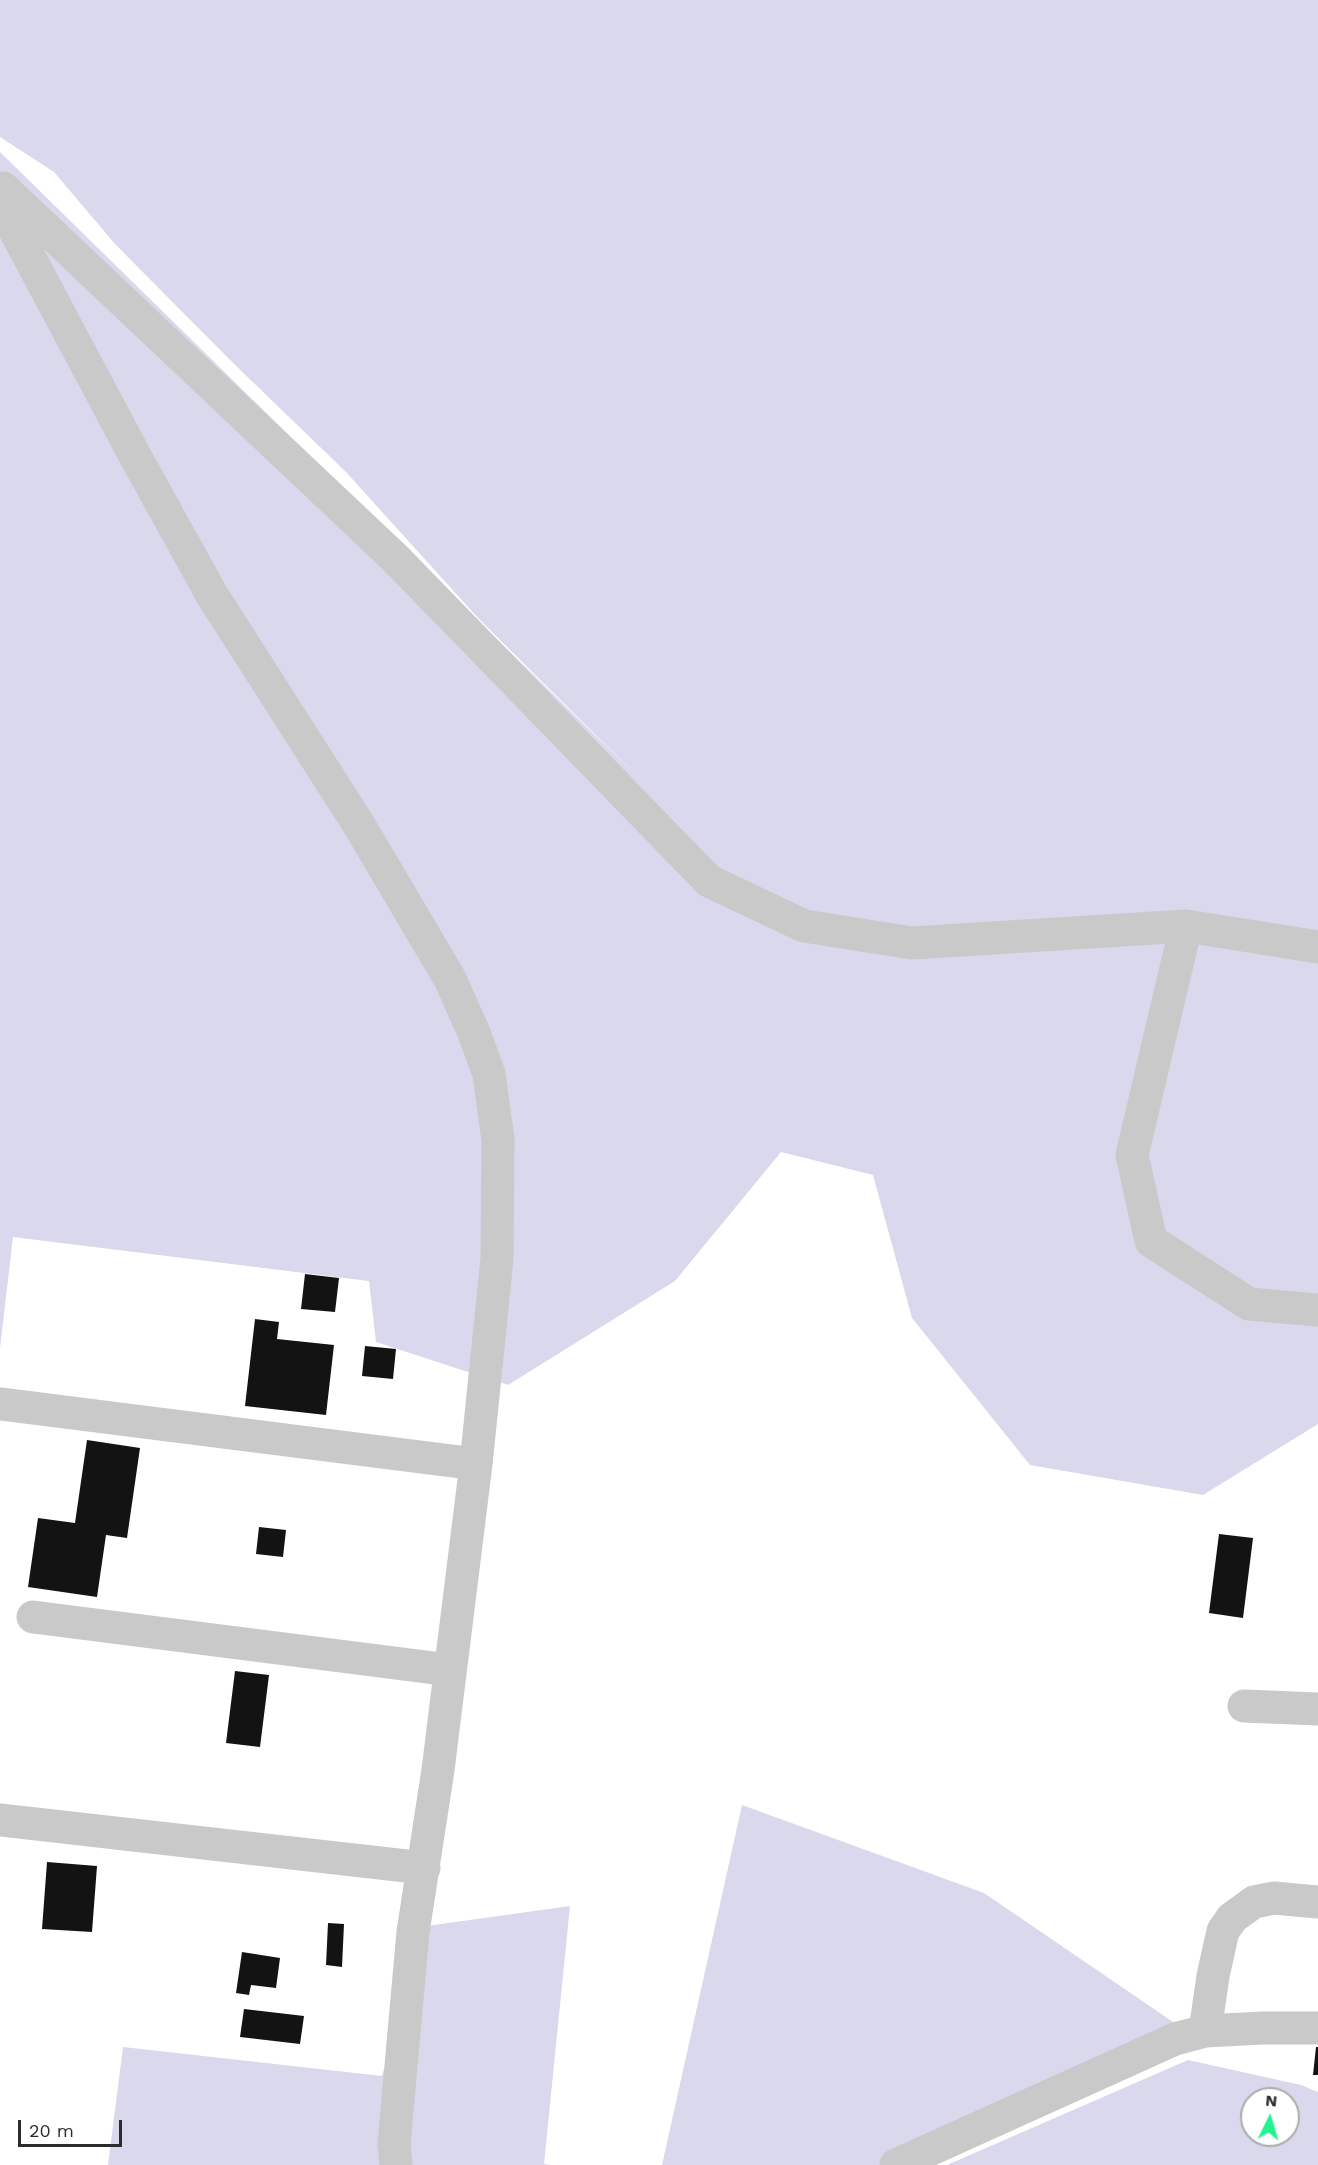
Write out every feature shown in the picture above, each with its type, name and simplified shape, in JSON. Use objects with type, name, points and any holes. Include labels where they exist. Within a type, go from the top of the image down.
[{"type":"street","points":[[0,186],[396,559],[709,881],[804,926],[912,943],[1186,926],[1318,947]]},
{"type":"street","points":[[0,202],[212,595],[359,825],[450,978],[474,1032],[489,1074],[498,1140],[497,1259],[476,1464],[424,1868],[413,1932],[394,2144],[396,2165]]},
{"type":"street","points":[[1186,926],[1132,1155],[1150,1241],[1249,1304],[1318,1310]]},
{"type":"street","points":[[2,1404],[476,1464]]},
{"type":"street","points":[[33,1617],[450,1670]]},
{"type":"street","points":[[1244,1706],[1318,1709]]},
{"type":"street","points":[[0,1820],[424,1868]]},
{"type":"street","points":[[1205,2031],[1213,1976],[1223,1931],[1232,1918],[1254,1902],[1274,1898],[1318,1902]]},
{"type":"street","points":[[896,2165],[1175,2039],[1205,2031],[1318,2028]]},
{"type":"shaded area","points":[[0,0],[1318,0],[1318,1424],[1203,1495],[1030,1465],[912,1318],[873,1175],[781,1152],[675,1281],[508,1385],[376,1342],[369,1281],[13,1237],[0,1348],[0,152],[652,791],[478,618],[346,472],[115,244],[54,172],[0,137]]},
{"type":"shaded area","points":[[742,1805],[984,1893],[1176,2024],[904,2165],[662,2165]]},
{"type":"shaded area","points":[[570,1906],[544,2164],[551,2165],[108,2165],[123,2047],[382,2076],[427,1926]]},
{"type":"shaded area","points":[[1188,2060],[1301,2085],[1318,2092],[1318,2165],[947,2165]]},
{"type":"building","points":[[305,1274],[339,1278],[335,1312],[301,1309]]},
{"type":"building","points":[[255,1319],[279,1322],[277,1339],[334,1345],[326,1415],[245,1406]]},
{"type":"building","points":[[365,1346],[396,1349],[393,1379],[362,1376]]},
{"type":"building","points":[[87,1440],[140,1448],[127,1538],[106,1535],[97,1597],[28,1587],[38,1518],[75,1523]]},
{"type":"building","points":[[259,1527],[286,1530],[283,1557],[256,1554]]},
{"type":"building","points":[[1219,1534],[1253,1538],[1243,1618],[1209,1613]]},
{"type":"building","points":[[235,1671],[269,1675],[260,1747],[226,1743]]},
{"type":"building","points":[[47,1862],[97,1866],[92,1932],[42,1929]]},
{"type":"building","points":[[328,1923],[344,1924],[342,1967],[326,1965]]},
{"type":"building","points":[[242,1952],[280,1958],[276,1988],[251,1985],[249,1995],[236,1993]]},
{"type":"building","points":[[244,2009],[304,2016],[300,2044],[240,2037]]},
{"type":"building","points":[[1316,2047],[1318,2047],[1318,2075],[1313,2075]]}]
